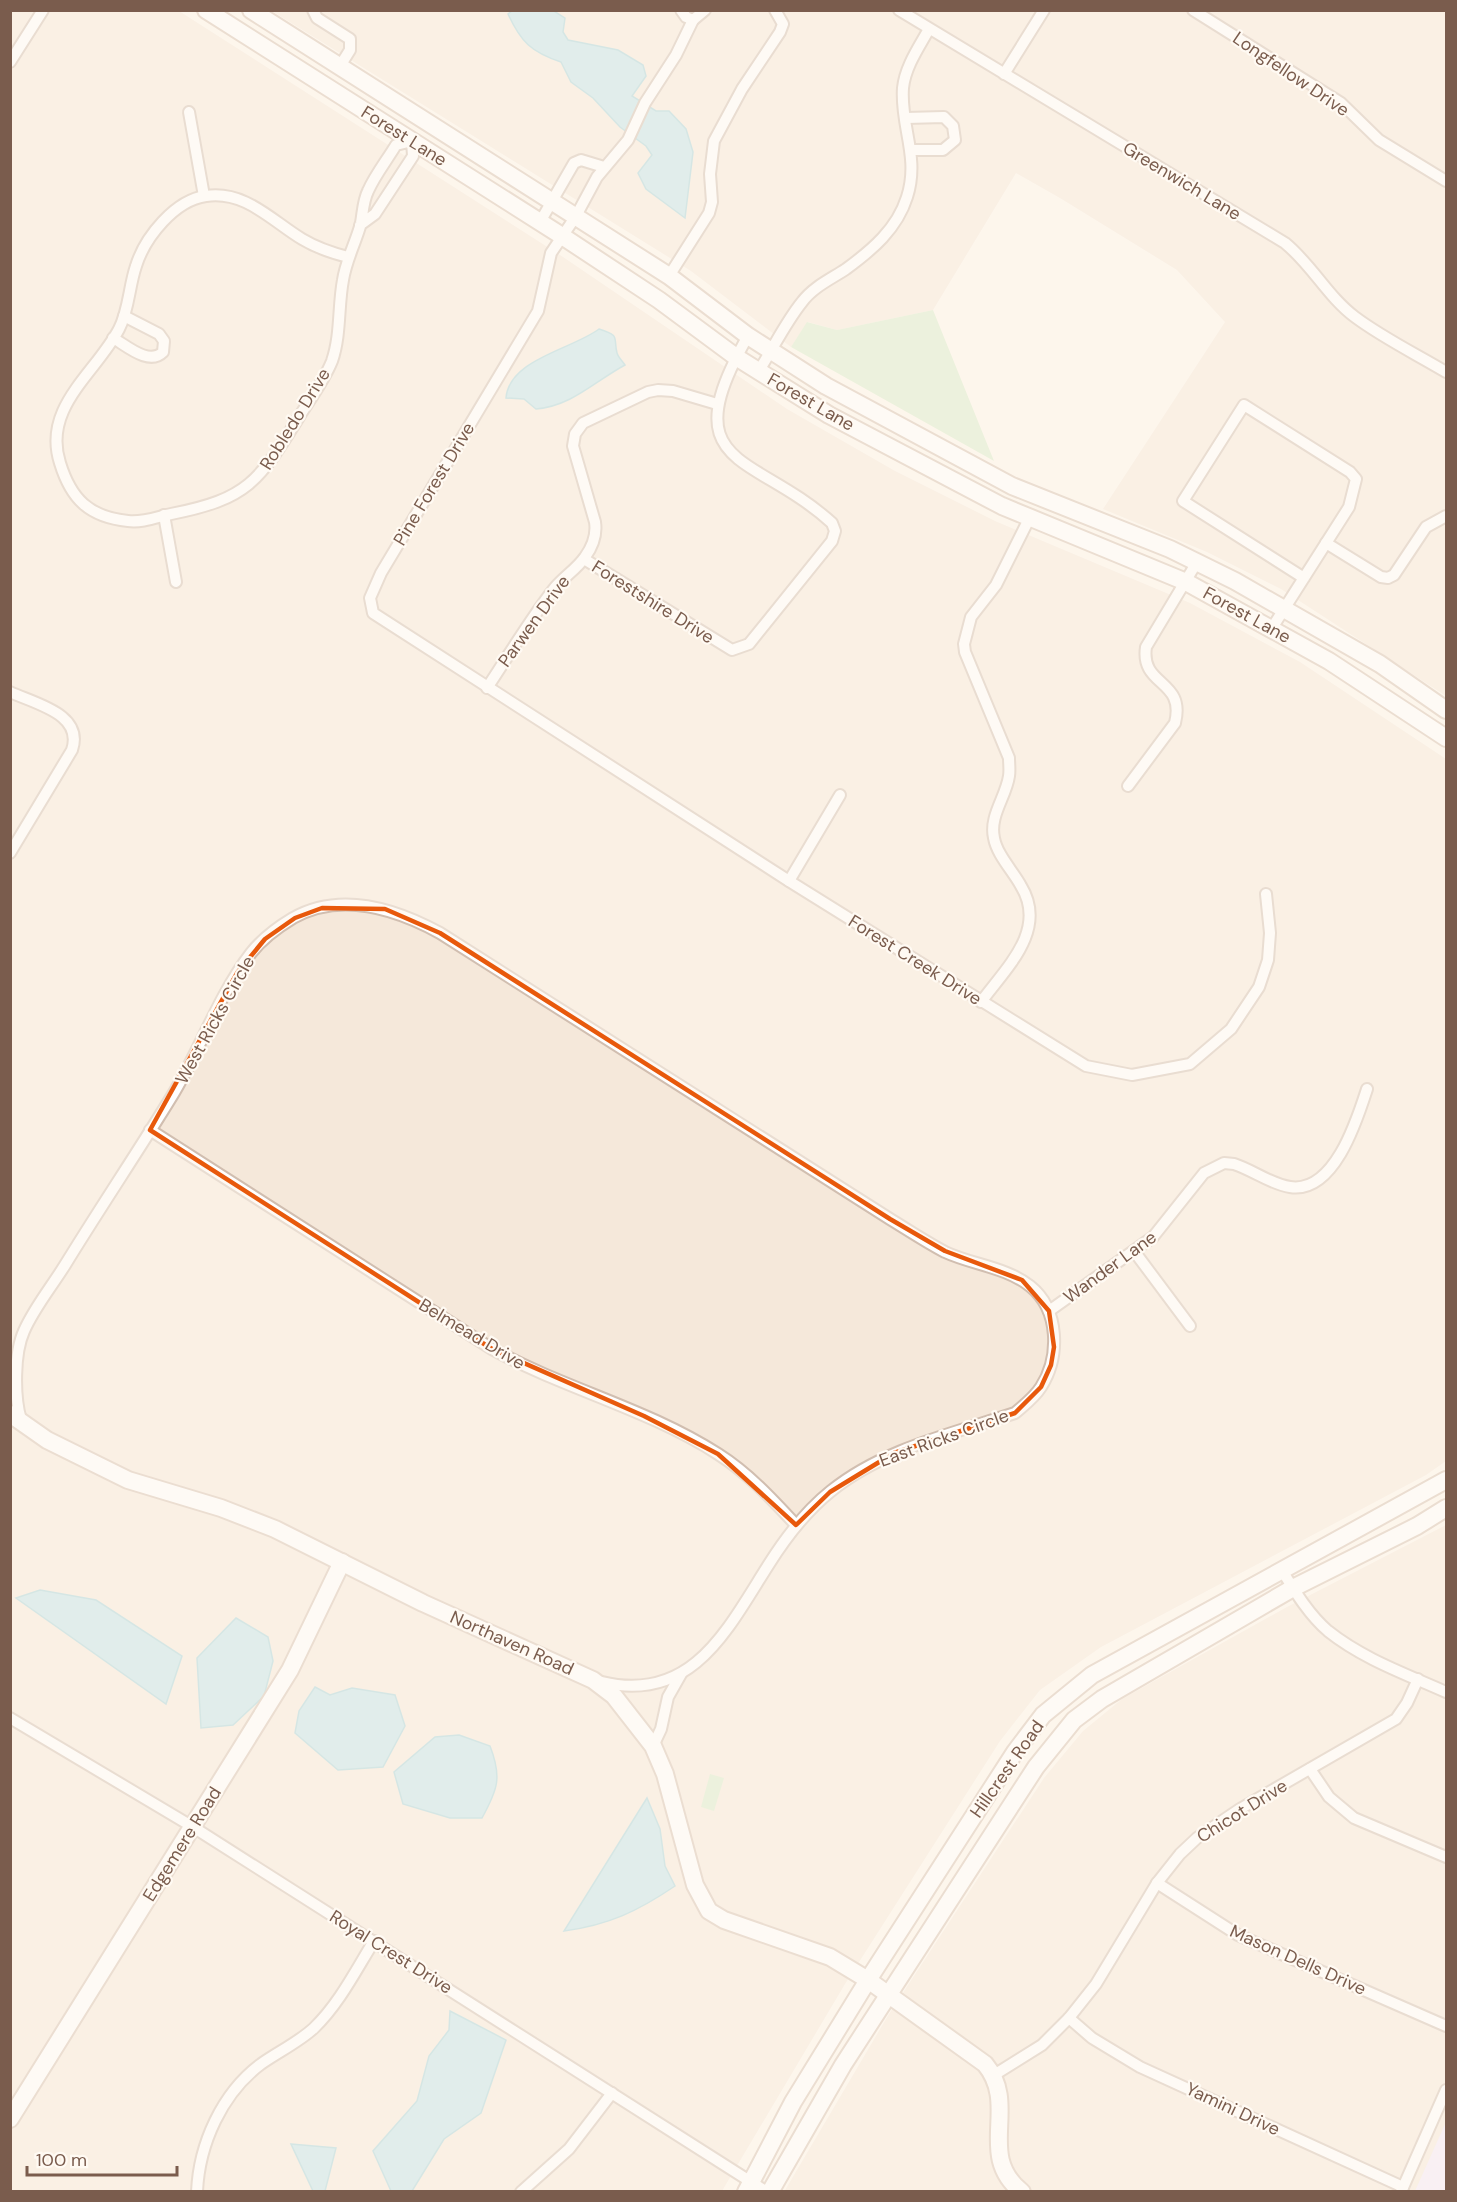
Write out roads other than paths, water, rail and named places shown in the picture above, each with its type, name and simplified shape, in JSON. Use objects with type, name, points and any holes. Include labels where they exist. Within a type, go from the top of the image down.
[{"type":"main road","name":"Forest Lane","points":[[251,10],[669,276],[748,336],[826,386],[1012,486],[1197,562],[1285,608],[1380,664],[1446,710]]},
{"type":"main road","name":"Forest Lane","points":[[212,12],[562,236],[659,300],[758,372],[829,415],[1029,519],[1186,582],[1272,628],[1374,689],[1446,738]]},
{"type":"main road","points":[[412,141],[427,121]]},
{"type":"main road","points":[[1002,506],[1012,486]]},
{"type":"main road","name":"Northaven Road","points":[[16,1419],[56,1445],[128,1480],[245,1516],[423,1603],[593,1680],[614,1696],[653,1746],[665,1774],[695,1885],[709,1911],[724,1920],[822,1954],[868,1980],[971,2052],[994,2075]]},
{"type":"main road","name":"Hillcrest Road","points":[[749,2186],[794,2103],[868,1980],[1015,1752],[1043,1715],[1092,1675],[1281,1569],[1410,1502],[1446,1480]]},
{"type":"main road","name":"Hillcrest Road","points":[[769,2192],[811,2118],[889,1994],[1036,1767],[1074,1720],[1102,1699],[1293,1588],[1416,1526],[1446,1508]]},
{"type":"main road","name":"Edgemere Road","points":[[10,2119],[290,1670],[342,1562]]},
{"type":"main road","points":[[994,2075],[1001,2100],[999,2160],[1011,2182],[1022,2192]]},
{"type":"street","points":[[10,62],[43,10]]},
{"type":"street","points":[[313,10],[317,18],[350,39],[350,50],[340,66]]},
{"type":"street","points":[[681,10],[686,17],[693,20]]},
{"type":"street","points":[[562,236],[604,167],[628,140],[656,82],[676,55],[693,20],[705,10]]},
{"type":"street","points":[[669,276],[709,213],[712,202],[710,174],[714,141],[742,89],[780,32],[783,24],[775,10]]},
{"type":"street","name":"Greenwich Lane","points":[[900,10],[1285,243],[1300,256],[1341,305],[1355,317],[1446,372]]},
{"type":"street","points":[[1004,74],[1044,10]]},
{"type":"street","name":"Longfellow Drive","points":[[1193,10],[1341,103],[1379,140],[1446,181]]},
{"type":"street","points":[[758,372],[803,301],[823,282],[877,245],[895,222],[907,197],[912,150],[903,88],[907,70],[929,29]]},
{"type":"street","points":[[189,112],[204,196]]},
{"type":"street","points":[[906,118],[944,117],[953,126],[955,140],[943,150],[912,150]]},
{"type":"street","name":"Robledo Drive","points":[[348,257],[312,244],[240,199],[218,195],[204,196],[182,205],[168,217],[150,240],[136,264],[124,316],[113,338],[66,404],[56,438],[58,456],[72,494],[93,511],[114,520],[135,522],[237,494],[250,486],[269,466],[331,363],[348,257],[360,225],[367,192],[396,145],[412,141],[413,156],[375,214],[360,225]]},
{"type":"street","points":[[540,222],[574,163],[580,160],[604,167]]},
{"type":"street","name":"Pine Forest Drive","points":[[487,688],[378,617],[370,606],[370,598],[381,573],[538,311],[548,261],[562,236]]},
{"type":"street","points":[[113,338],[147,358],[156,358],[163,352],[164,341],[159,334],[124,316]]},
{"type":"street","name":"Forestshire Drive","points":[[584,559],[732,650],[749,644],[832,541],[834,531],[832,523],[743,465],[729,451],[717,425],[717,404],[736,357],[748,336]]},
{"type":"street","name":"Parwen Drive","points":[[487,688],[547,597],[584,559],[597,532],[573,452],[573,440],[578,428],[588,420],[648,392],[673,391],[717,404]]},
{"type":"street","points":[[1272,628],[1285,608],[1304,578],[1326,543],[1352,500],[1356,479],[1350,472],[1244,405],[1183,501],[1304,578]]},
{"type":"street","points":[[164,515],[176,582]]},
{"type":"street","points":[[1326,543],[1381,577],[1388,578],[1394,574],[1426,527],[1446,516]]},
{"type":"street","points":[[981,1002],[1026,941],[1031,925],[1031,910],[1023,888],[994,838],[996,814],[1010,775],[1009,758],[965,652],[964,644],[971,617],[996,585],[1029,519]]},
{"type":"street","points":[[1128,786],[1175,723],[1178,702],[1175,695],[1148,668],[1144,658],[1146,646],[1197,562]]},
{"type":"street","name":"Forest Creek Drive","points":[[487,688],[789,881],[1086,1066],[1132,1075],[1190,1064],[1231,1029],[1259,987],[1269,951],[1266,894]]},
{"type":"street","points":[[10,692],[61,715],[70,723],[76,736],[72,750],[10,853]]},
{"type":"street","points":[[789,881],[840,795]]},
{"type":"street","name":"West Ricks Circle","points":[[10,1342],[23,1332],[150,1130],[197,1054],[237,974],[252,951],[295,918],[322,908],[367,906],[385,909],[415,920],[440,933],[936,1246],[1022,1280],[1042,1299],[1049,1311]]},
{"type":"street","name":"Wander Lane","points":[[1049,1311],[1153,1237],[1197,1181],[1213,1167],[1224,1163],[1234,1164],[1293,1188],[1318,1180],[1329,1169],[1351,1136],[1367,1089]]},
{"type":"street","name":"Belmead Drive","points":[[150,1130],[492,1349],[548,1376],[644,1416],[718,1454],[763,1490],[796,1525]]},
{"type":"street","points":[[1134,1251],[1190,1326]]},
{"type":"street","name":"East Ricks Circle","points":[[653,1746],[661,1729],[668,1697],[681,1674],[731,1625],[796,1525],[830,1492],[858,1472],[894,1453],[1015,1413],[1029,1401],[1041,1387],[1051,1365],[1054,1347],[1049,1311]]},
{"type":"street","name":"West Ricks Circle","points":[[16,1419],[16,1385],[23,1332]]},
{"type":"street","points":[[1281,1569],[1293,1588],[1328,1631],[1372,1659],[1446,1692]]},
{"type":"street","name":"East Ricks Circle","points":[[593,1680],[635,1687],[654,1684],[681,1674]]},
{"type":"street","name":"Chicot Drive","points":[[994,2075],[1042,2045],[1069,2018],[1096,1983],[1157,1882],[1180,1854],[1205,1832],[1396,1719],[1407,1703],[1418,1679]]},
{"type":"street","name":"Royal Crest Drive","points":[[10,1718],[193,1827],[374,1941],[612,2093],[749,2186],[769,2192]]},
{"type":"street","points":[[1311,1769],[1329,1797],[1354,1818],[1446,1857]]},
{"type":"street","name":"Mason Dells Drive","points":[[1157,1882],[1238,1935],[1446,2026]]},
{"type":"street","points":[[198,2192],[199,2166],[206,2142],[226,2103],[242,2082],[260,2066],[314,2028],[341,1993],[374,1941]]},
{"type":"street","name":"Yamini Drive","points":[[1069,2018],[1092,2038],[1140,2067],[1402,2189]]},
{"type":"street","points":[[1402,2189],[1446,2090]]},
{"type":"street","points":[[521,2192],[569,2149],[612,2093]]},
{"type":"water","points":[[512,11],[554,11],[565,18],[563,32],[568,40],[618,50],[643,65],[646,76],[632,96],[656,111],[669,111],[686,129],[693,152],[685,218],[646,189],[638,173],[652,155],[646,146],[620,127],[593,98],[571,82],[561,62],[528,45],[508,14]]},
{"type":"water","points":[[599,329],[613,335],[618,355],[625,365],[583,392],[549,407],[536,409],[524,399],[506,398],[510,385],[530,364]]},
{"type":"water","points":[[40,1590],[96,1600],[182,1656],[166,1704],[16,1598]]},
{"type":"water","points":[[236,1618],[268,1637],[273,1661],[264,1696],[233,1725],[201,1728],[197,1658]]},
{"type":"water","points":[[315,1687],[330,1695],[352,1688],[395,1695],[405,1726],[383,1767],[338,1770],[295,1733],[299,1711]]},
{"type":"water","points":[[459,1735],[490,1746],[494,1757],[497,1783],[482,1818],[450,1818],[403,1804],[394,1772],[435,1737]]},
{"type":"water","points":[[647,1798],[660,1829],[665,1866],[675,1886],[622,1916],[595,1925],[564,1931]]},
{"type":"water","points":[[450,2011],[506,2040],[481,2113],[444,2139],[412,2191],[391,2191],[373,2151],[417,2101],[429,2056],[449,2030]]},
{"type":"water","points":[[291,2144],[336,2148],[325,2191],[313,2191]]}]
